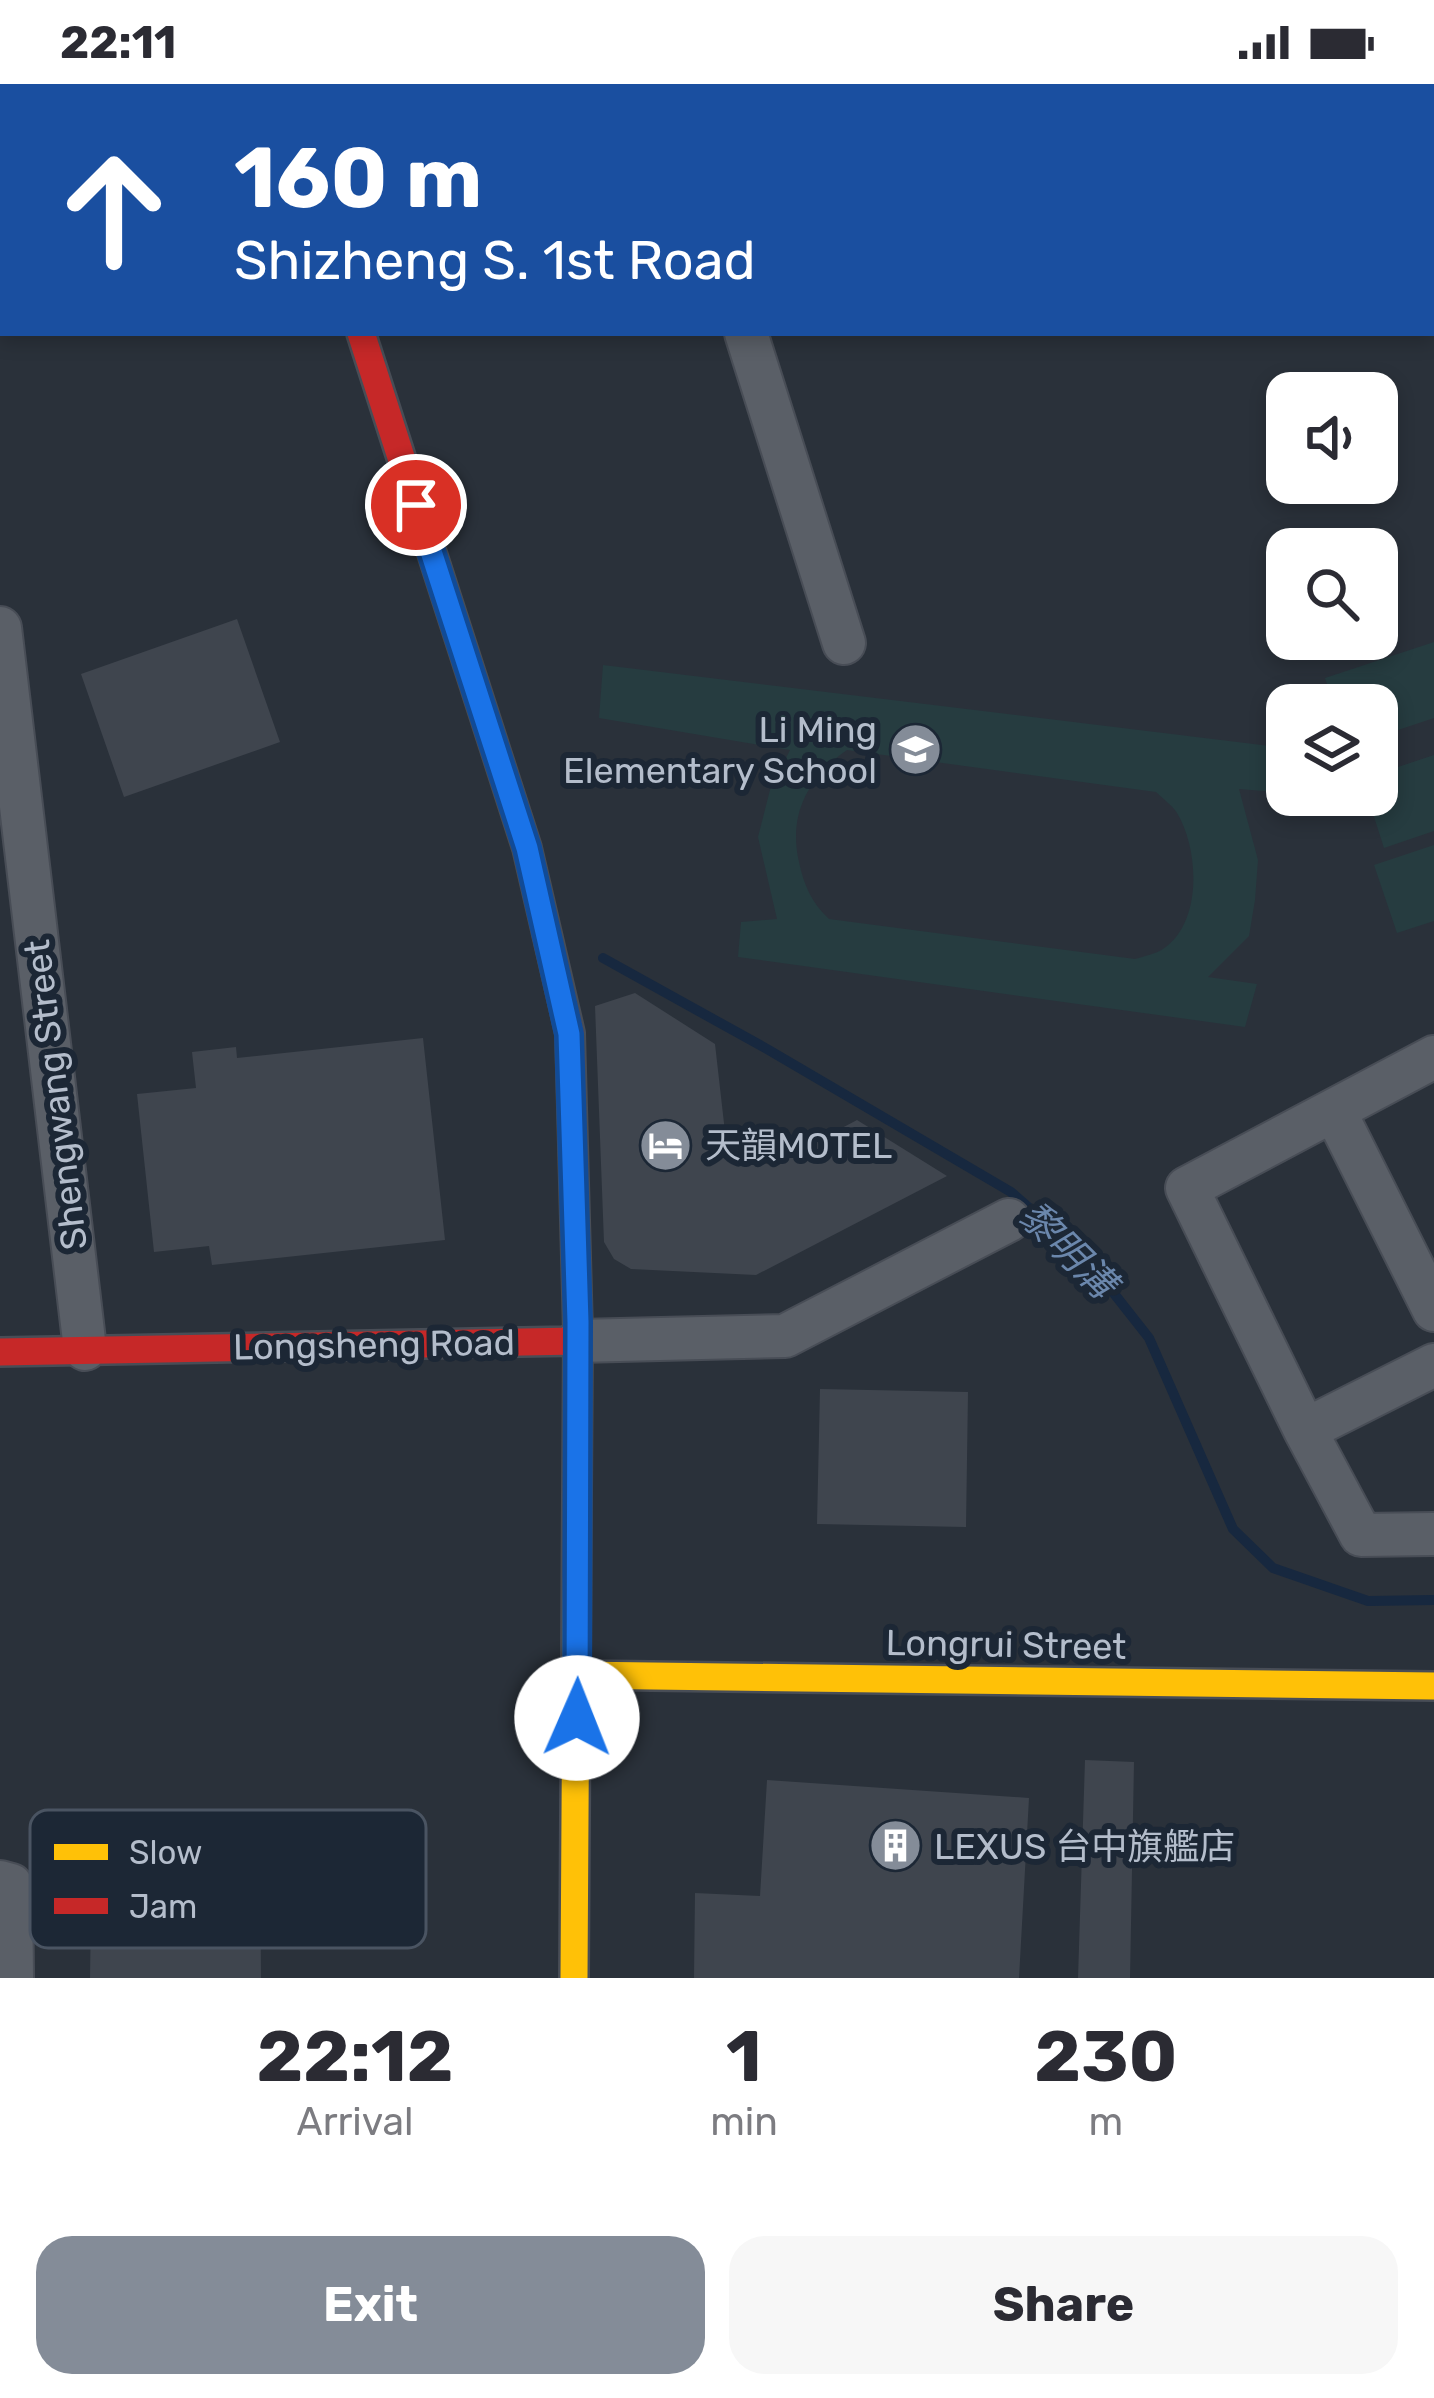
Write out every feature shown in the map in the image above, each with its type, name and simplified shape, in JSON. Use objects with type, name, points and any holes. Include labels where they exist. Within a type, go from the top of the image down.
[{"type":"street","points":[[362,336],[527,848],[569,1034],[578,1341],[574,1978]]},
{"type":"street","points":[[747,336],[844,643]]},
{"type":"street","name":"Shengwang Street","points":[[0,628],[85,1348]]},
{"type":"street","points":[[1434,1057],[1186,1188],[1361,1535],[1434,1534]]},
{"type":"street","points":[[1334,1110],[1434,1310]]},
{"type":"street","name":"Longsheng Road","points":[[0,1352],[785,1336],[1009,1220]]},
{"type":"street","points":[[1305,1430],[1434,1365]]},
{"type":"street","name":"Longrui Street","points":[[578,1675],[1434,1686]]},
{"type":"street","points":[[0,1882],[11,1886],[12,1978]]},
{"type":"green space","points":[[1434,642],[1434,718],[1398,730],[1398,684],[1327,684],[1325,678],[1380,660],[1398,660],[1398,654]]},
{"type":"green space","points":[[603,665],[1266,745],[1266,791],[1239,789],[1258,860],[1249,936],[1208,977],[1257,984],[1245,1027],[738,957],[741,922],[777,919],[758,837],[770,790],[790,750],[599,718]],"holes":[[[847,750],[1156,792],[1175,810],[1190,846],[1191,904],[1176,937],[1160,951],[1135,959],[829,919],[803,879],[796,845],[804,798],[822,772]]]},
{"type":"green space","points":[[1434,755],[1434,831],[1384,848],[1374,816],[1398,816],[1398,767]]},
{"type":"green space","points":[[1434,845],[1434,921],[1397,933],[1374,865]]},
{"type":"building","points":[[237,619],[280,742],[124,797],[81,674]]},
{"type":"building","name":"天韻MOTEL","points":[[635,993],[715,1044],[725,1132],[737,1158],[772,1165],[857,1120],[947,1176],[756,1275],[631,1269],[614,1259],[604,1242],[595,1006]]},
{"type":"building","points":[[423,1038],[445,1240],[212,1265],[209,1246],[154,1252],[137,1094],[196,1088],[192,1052],[236,1047],[237,1058]]},
{"type":"building","points":[[820,1389],[968,1392],[966,1527],[817,1524]]},
{"type":"building","points":[[1085,1760],[1134,1762],[1130,1978],[1078,1978]]},
{"type":"building","name":"LEXUS 台中旗艦店","points":[[767,1780],[1029,1798],[1019,1978],[694,1978],[695,1893],[760,1896]]},
{"type":"building","points":[[90,1948],[261,1948],[261,1978],[90,1978]]},
{"type":"waterway","name":"黎明溝","points":[[603,958],[1011,1192],[1086,1258],[1149,1338],[1233,1529],[1273,1568],[1368,1601],[1434,1600]]},
{"type":"traffic: slow","points":[[574,1978],[578,1332]]},
{"type":"traffic: slow","points":[[577,1675],[1434,1686]]},
{"type":"traffic: jam","points":[[362,336],[527,848],[570,1033],[578,1332]]},
{"type":"traffic: jam","points":[[0,1352],[578,1341]]},
{"type":"place","name":"Li Ming Elementary School","points":[[916,750]]},
{"type":"place","name":"天韻MOTEL","points":[[666,1145]]},
{"type":"place","name":"LEXUS 台中旗艦店","points":[[895,1846]]},
{"type":"route","points":[[416,505],[527,848],[569,1034],[578,1322],[577,1718]]}]
